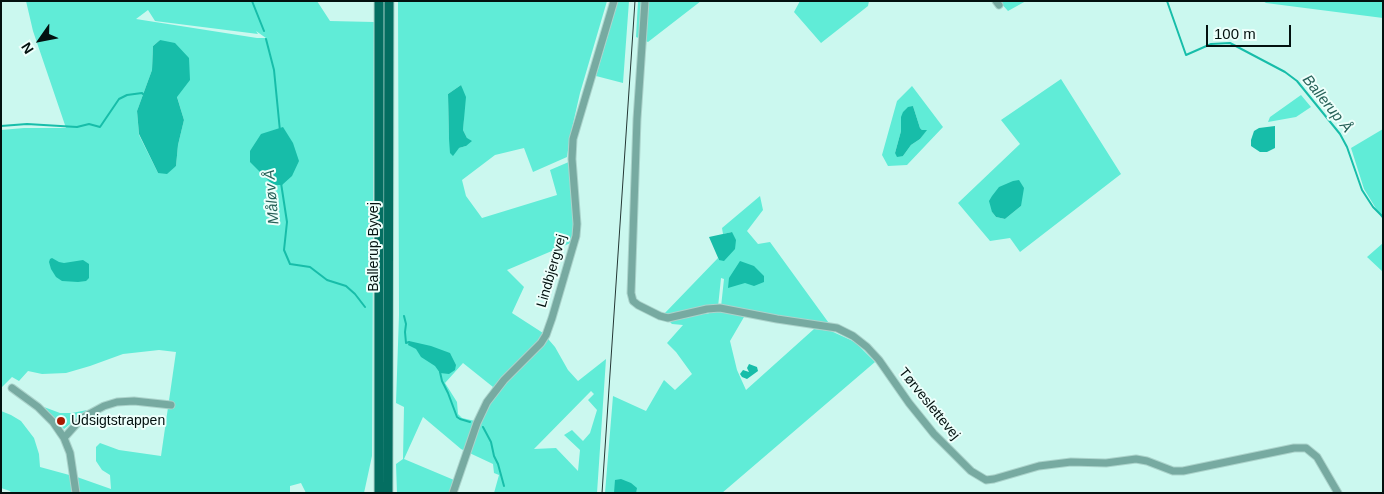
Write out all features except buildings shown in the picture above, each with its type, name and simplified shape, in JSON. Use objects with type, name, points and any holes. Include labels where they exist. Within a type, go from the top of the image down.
[{"type":"main road","name":"Ballerup Byvej","points":[[378,493],[379,1]]},
{"type":"main road","name":"Ballerup Byvej","points":[[388,493],[389,1]]},
{"type":"street","name":"Lindbjergvej","points":[[453,493],[477,423],[487,402],[504,380],[541,343],[552,318],[575,241],[577,224],[572,159],[574,139],[614,1]]},
{"type":"street","name":"Tørveslettevej","points":[[645,1],[634,181],[631,293],[633,301],[638,305],[668,318],[720,308],[837,328],[853,336],[879,360],[909,403],[934,434],[971,471],[986,480],[1039,466],[1071,462],[1106,463],[1136,459],[1174,471],[1183,471],[1294,448],[1306,448],[1317,457],[1338,493]]},
{"type":"street","points":[[12,388],[38,407],[53,422],[64,438],[70,454],[76,493]]},
{"type":"street","points":[[64,438],[82,418],[104,406],[117,402],[134,401],[171,405]]},
{"type":"shaded area","points":[[26,1],[317,1],[330,21],[374,22],[372,456],[364,493],[306,493],[301,483],[290,486],[290,493],[79,493],[77,477],[111,489],[110,475],[102,470],[96,461],[96,447],[100,443],[119,450],[161,456],[176,352],[159,350],[123,354],[66,373],[42,374],[28,371],[19,381],[12,377],[1,388],[1,130],[66,128],[33,31]],"holes":[[[148,10],[155,21],[258,34],[256,31],[266,38],[136,19]],[[160,40],[184,120],[178,145],[176,166],[158,173],[139,135],[137,111],[152,70],[153,46]]]},
{"type":"shaded area","points":[[398,1],[607,1],[580,93],[567,157],[533,172],[524,148],[495,155],[462,180],[466,196],[482,218],[557,195],[550,170],[571,161],[576,225],[573,242],[507,270],[524,287],[512,313],[543,333],[555,347],[568,370],[578,381],[606,359],[597,493],[494,493],[499,475],[494,473],[493,464],[461,449],[423,417],[404,459],[454,480],[450,493],[397,493],[396,464],[403,459],[404,407],[396,403],[399,315]],"holes":[[[461,85],[464,113],[463,130],[467,138],[466,146],[459,148],[449,139],[448,94]],[[463,363],[493,387],[475,421],[462,418],[458,414],[457,402],[445,383]],[[591,391],[594,394],[588,400],[597,410],[590,433],[583,441],[572,430],[564,435],[580,450],[578,471],[556,448],[534,449]]]},
{"type":"shaded area","points":[[618,1],[629,1],[623,83],[596,76]]},
{"type":"shaded area","points":[[638,1],[701,1],[648,42],[636,37]]},
{"type":"shaded area","points":[[800,1],[869,1],[868,6],[821,43],[794,12]]},
{"type":"shaded area","points":[[999,1],[1026,1],[1008,11]]},
{"type":"shaded area","points":[[1263,1],[1383,1],[1383,18],[1266,3]]},
{"type":"shaded area","points":[[160,40],[175,43],[189,58],[190,80],[177,97],[184,120],[178,145],[176,166],[167,174],[158,173],[139,134],[137,111],[152,70],[153,46]]},
{"type":"shaded area","points":[[1061,79],[1121,174],[1020,252],[1010,238],[990,241],[958,203],[1020,144],[1001,120]],"holes":[[[1021,206],[1005,219],[996,217],[992,212]]]},
{"type":"shaded area","points":[[461,85],[466,97],[463,130],[467,138],[472,141],[466,146],[459,148],[453,156],[450,153],[448,94]]},
{"type":"shaded area","points":[[912,86],[943,127],[907,165],[888,166],[882,155],[897,101]],"holes":[[[913,106],[920,128],[926,130],[920,139],[911,145],[903,156],[895,153],[901,131]]]},
{"type":"shaded area","points":[[1301,95],[1311,107],[1296,117],[1268,122],[1270,117]]},
{"type":"shaded area","points":[[913,106],[920,128],[927,130],[920,139],[911,145],[903,156],[897,157],[895,153],[901,131],[901,117],[908,107]]},
{"type":"shaded area","points":[[1275,126],[1275,148],[1267,152],[1260,152],[1251,146],[1254,131],[1259,128]]},
{"type":"shaded area","points":[[283,127],[293,143],[299,161],[292,176],[282,185],[273,185],[250,162],[250,151],[261,134]]},
{"type":"shaded area","points":[[1383,129],[1383,220],[1364,189],[1351,148]]},
{"type":"shaded area","points":[[1019,180],[1024,188],[1021,206],[1005,219],[996,217],[992,212],[989,201],[992,196],[999,187]]},
{"type":"shaded area","points":[[760,196],[763,210],[747,231],[758,244],[770,242],[831,326],[721,307],[724,279],[721,278],[718,307],[707,308],[706,314],[720,310],[744,317],[730,341],[737,370],[746,390],[814,329],[831,331],[855,342],[875,362],[722,493],[605,493],[613,396],[646,411],[664,380],[675,390],[692,374],[667,343],[683,325],[672,324],[663,315],[718,258],[719,260],[732,232],[723,234],[722,228]]},
{"type":"shaded area","points":[[732,232],[736,240],[735,249],[724,261],[719,260],[709,237]]},
{"type":"shaded area","points":[[1383,243],[1383,272],[1367,257]]},
{"type":"shaded area","points":[[52,258],[64,263],[83,260],[89,264],[89,278],[86,281],[78,282],[62,281],[56,277],[51,269],[49,262]]},
{"type":"shaded area","points":[[740,261],[754,266],[764,276],[764,282],[754,286],[745,283],[728,288],[729,278]]},
{"type":"shaded area","points":[[409,341],[450,353],[456,365],[455,370],[449,374],[440,373],[435,366],[421,357],[416,349],[408,345]]},
{"type":"shaded area","points":[[749,364],[757,367],[758,371],[747,379],[740,374],[743,370],[749,372],[747,368]]},
{"type":"shaded area","points":[[44,407],[60,413],[87,410],[64,429]]},
{"type":"shaded area","points":[[1,411],[21,421],[34,438],[39,454],[40,467],[73,476],[74,493],[11,493],[1,488]]},
{"type":"shaded area","points":[[621,479],[637,488],[636,493],[614,493],[615,480]]},
{"type":"waterway","name":"Måløv Å","points":[[252,1],[264,31]]},
{"type":"waterway","name":"Ballerup Å","points":[[1167,1],[1186,55],[1211,44],[1230,43],[1285,72],[1297,81],[1340,134],[1347,147],[1362,190],[1373,207],[1383,217]]},
{"type":"waterway","name":"Måløv Å","points":[[266,39],[274,70],[280,131]]},
{"type":"waterway","points":[[1,126],[27,124],[77,127],[89,124],[100,127],[119,99],[127,95],[143,94]]},
{"type":"waterway","name":"Måløv Å","points":[[281,183],[287,222],[284,250],[290,264],[310,267],[327,280],[346,286],[365,307]]},
{"type":"waterway","name":"Måløv Å","points":[[404,316],[406,343],[409,342]]},
{"type":"waterway","name":"Måløv Å","points":[[440,372],[457,417],[470,422]]},
{"type":"waterway","name":"Måløv Å","points":[[483,427],[491,442],[504,486]]},
{"type":"tram line","points":[[602,493],[635,1]]},
{"type":"place","name":"Udsigtstrappen","points":[[61,421]]}]
